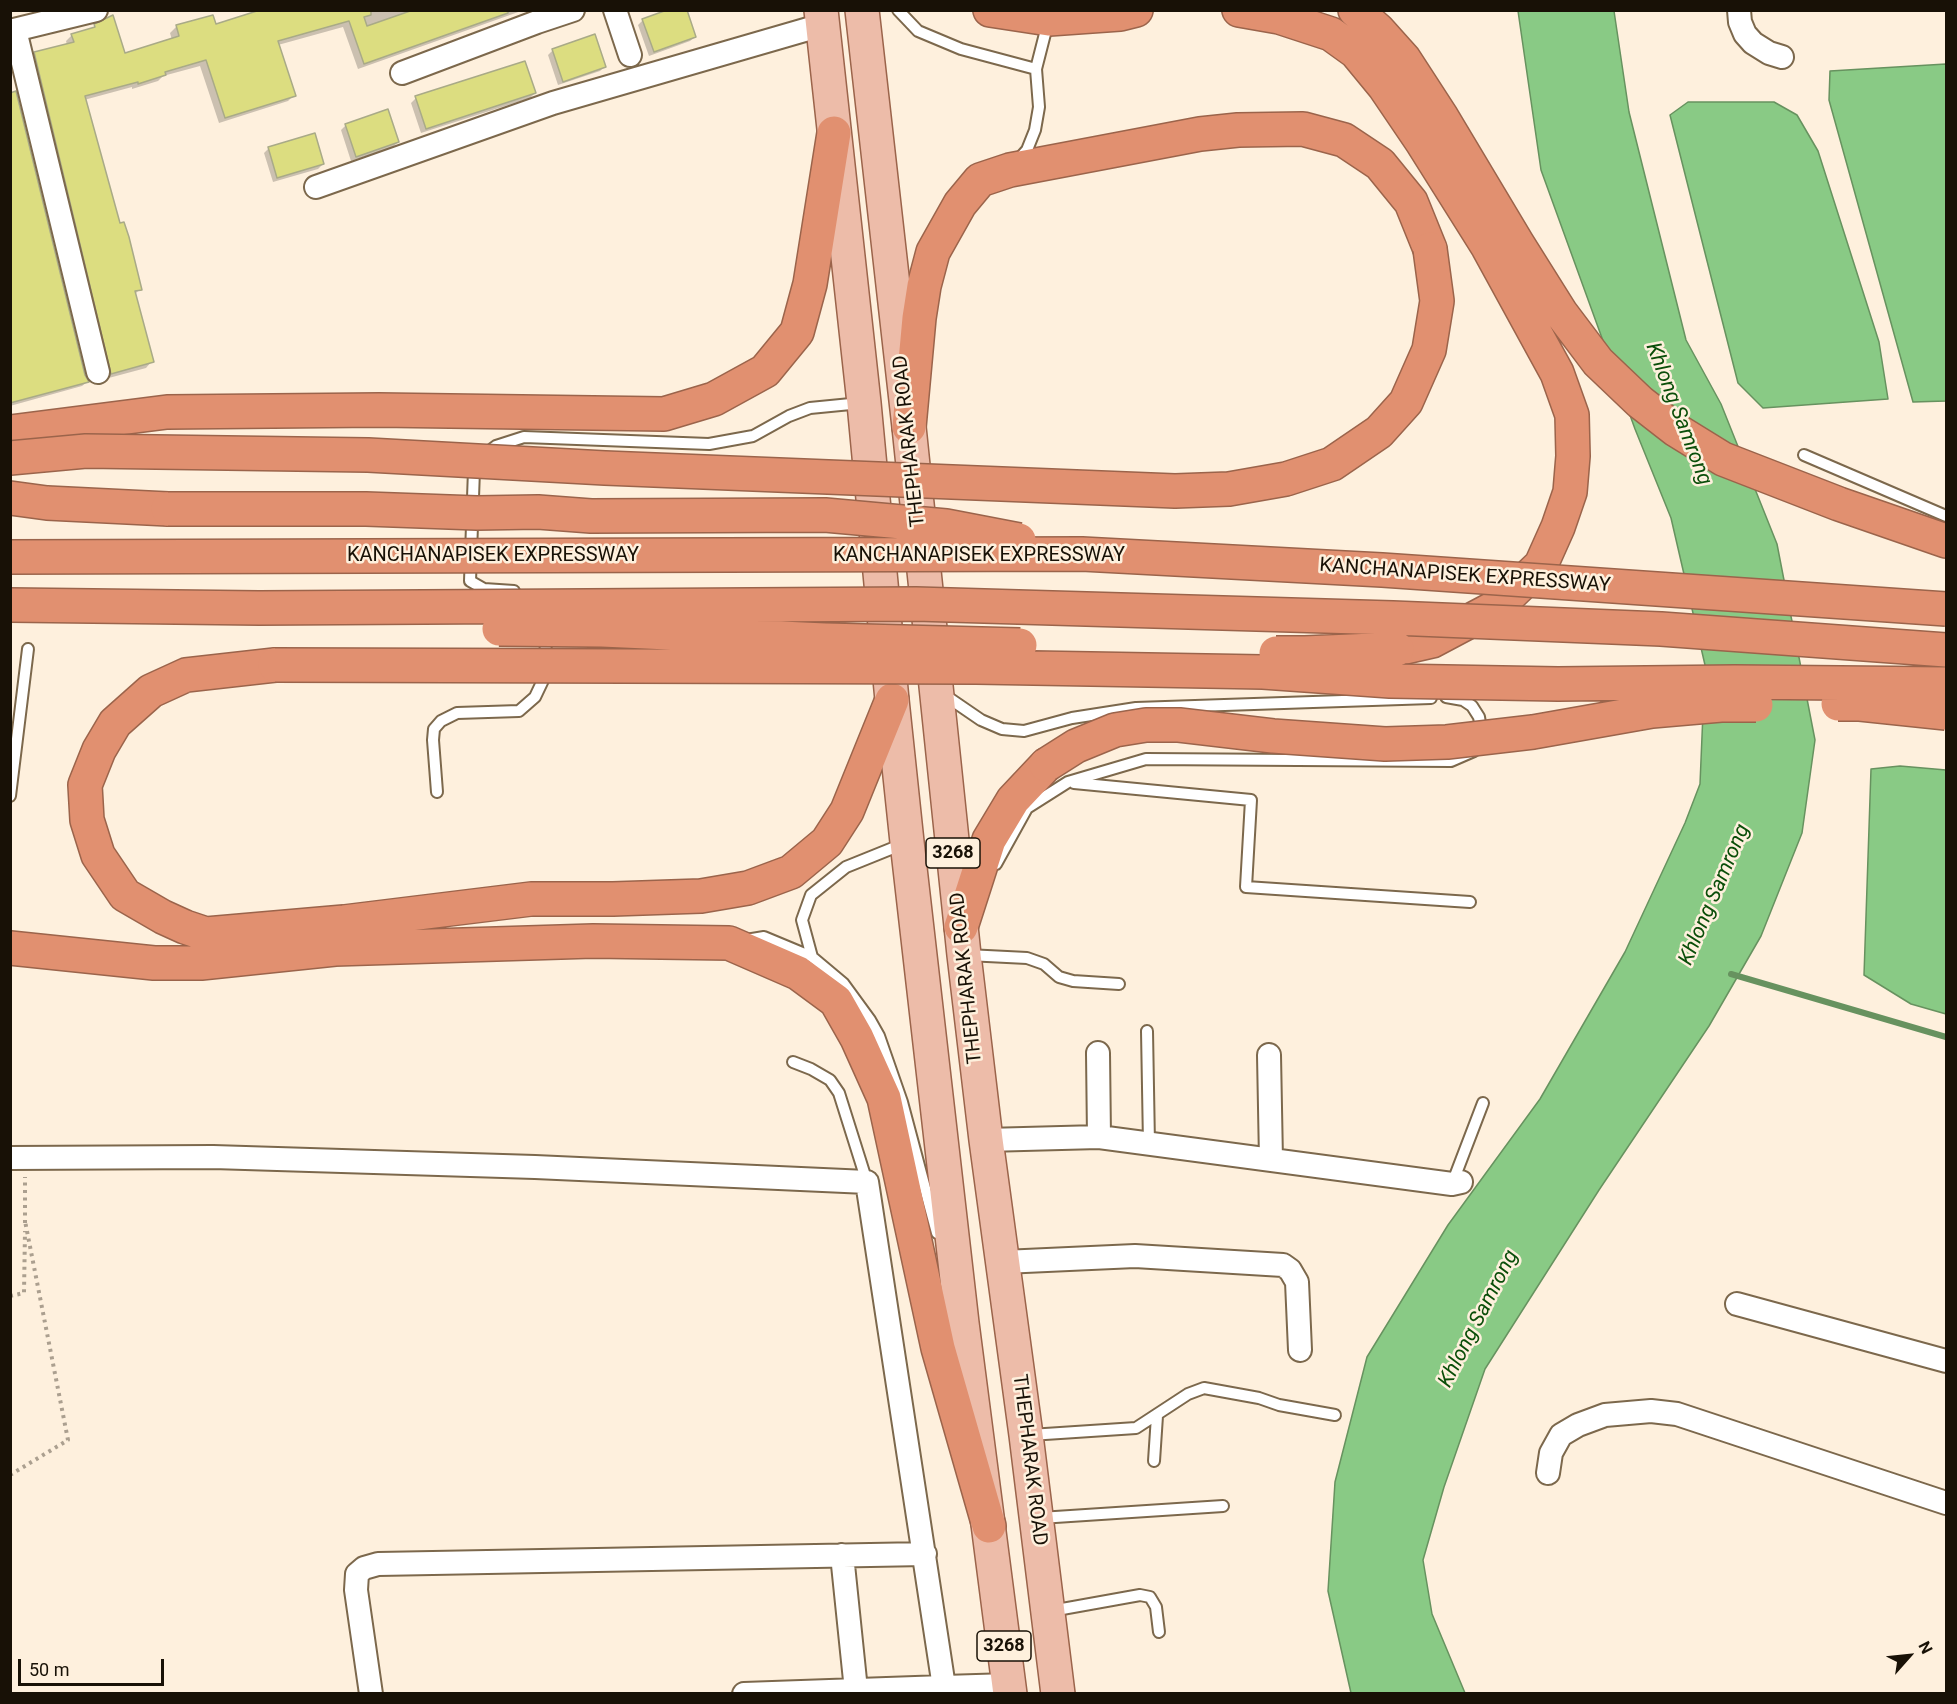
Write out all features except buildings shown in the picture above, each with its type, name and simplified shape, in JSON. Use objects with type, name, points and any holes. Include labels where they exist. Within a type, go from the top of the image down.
[{"type":"highway","points":[[990,10],[1049,19],[1120,14],[1136,10]]},
{"type":"highway","points":[[259,608],[459,628],[602,630],[836,640],[1305,654],[1397,650],[1432,641],[1498,606],[1541,565],[1570,492],[1573,456],[1572,415],[1557,373],[1488,247],[1422,142],[1356,52],[1331,34],[1279,17],[1239,10]]},
{"type":"highway","points":[[1355,10],[1378,30],[1404,59],[1561,313],[1598,362],[1640,402],[1676,430],[1723,459],[1839,504],[1947,541]]},
{"type":"highway","points":[[10,458],[86,451],[368,455],[605,468],[1175,491],[1229,489],[1286,479],[1332,464],[1379,432],[1406,402],[1429,350],[1437,301],[1430,249],[1411,202],[1380,164],[1344,140],[1303,129],[1238,130],[1200,134],[1010,170],[980,180],[960,204],[933,252],[919,318],[909,427]]},
{"type":"highway","points":[[10,432],[167,412],[379,410],[664,414],[714,399],[765,371],[797,332],[810,284],[834,133]]},
{"type":"highway","points":[[10,498],[47,503],[168,509],[366,509],[477,513],[538,512],[591,516],[825,515],[946,526],[1082,554]]},
{"type":"highway","name":"KANCHANAPISEK EXPRESSWAY","points":[[10,557],[1082,554],[1394,571],[1947,609]]},
{"type":"highway","name":"KANCHANAPISEK EXPRESSWAY","points":[[10,605],[259,608],[916,604],[1393,618],[1638,628],[1947,650]]},
{"type":"highway","points":[[892,700],[847,811],[827,842],[791,872],[748,888],[700,896],[531,899],[334,923],[206,934],[163,917],[125,895],[98,855],[87,820],[85,785],[99,750],[115,723],[151,691],[186,675],[274,665],[552,668],[976,667],[1263,672],[1390,681],[1558,684],[1747,682],[1947,684]]},
{"type":"highway","points":[[962,941],[989,840],[1013,800],[1057,774],[1076,746],[1114,730],[1146,725],[1179,725],[1273,736],[1385,744],[1458,741],[1533,732],[1653,711],[1721,705],[1860,704],[1947,712]]},
{"type":"highway","points":[[10,948],[154,963],[201,963],[335,949],[593,941],[729,943],[798,973],[836,1001],[857,1038],[884,1098],[938,1348],[989,1526]]},
{"type":"main road","name":"THEPHARAK ROAD","points":[[862,10],[909,427],[962,941],[1058,1694]]},
{"type":"main road","name":"3268","points":[[822,18],[864,403],[907,842],[962,1323],[1009,1689]]},
{"type":"street","points":[[96,10],[13,31],[98,372]]},
{"type":"street","points":[[402,73],[573,10]]},
{"type":"street","points":[[615,10],[630,55]]},
{"type":"street","points":[[1739,10],[1740,22],[1745,34],[1753,43],[1769,53],[1782,57]]},
{"type":"street","points":[[316,187],[553,103],[822,18]]},
{"type":"street","points":[[1098,1053],[1099,1137]]},
{"type":"street","points":[[1269,1055],[1271,1160]]},
{"type":"street","points":[[986,1140],[1099,1137],[1456,1183]]},
{"type":"street","points":[[18,1158],[225,1158],[535,1167],[867,1182],[944,1687]]},
{"type":"street","points":[[1003,1262],[1135,1256],[1283,1265],[1290,1270],[1297,1282],[1300,1350]]},
{"type":"street","points":[[1737,1304],[1947,1361]]},
{"type":"street","points":[[1548,1473],[1551,1453],[1562,1435],[1578,1425],[1605,1415],[1651,1411],[1677,1414],[1947,1503]]},
{"type":"street","points":[[371,1694],[356,1590],[357,1574],[364,1568],[378,1564],[925,1554]]},
{"type":"street","points":[[842,1555],[856,1690]]},
{"type":"street","points":[[744,1694],[944,1687],[1009,1689]]},
{"type":"lane","points":[[898,10],[918,31],[961,49],[1036,69]]},
{"type":"lane","points":[[1010,170],[1027,150],[1035,130],[1039,106],[1036,69],[1049,19]]},
{"type":"lane","points":[[437,792],[433,740],[434,729],[441,721],[457,713],[519,711],[535,697],[545,676],[545,607],[531,593],[484,588],[470,581],[474,470],[481,456],[496,446],[524,437],[709,444],[753,436],[789,416],[810,408],[864,403]]},
{"type":"lane","points":[[1804,455],[1947,516]]},
{"type":"lane","points":[[10,795],[28,649]]},
{"type":"lane","points":[[10,682],[23,683]]},
{"type":"lane","points":[[935,689],[981,720],[1002,729],[1024,731],[1072,718],[1136,708],[1451,697],[1463,700],[1472,706],[1479,717],[1482,730],[1478,749],[1451,761],[1146,759],[1057,774]]},
{"type":"lane","points":[[1057,774],[1251,800],[1246,887],[1470,902]]},
{"type":"lane","points":[[812,957],[802,920],[811,895],[846,867],[907,842]]},
{"type":"lane","points":[[729,943],[764,937],[812,957],[843,983],[870,1020],[879,1036],[902,1102],[962,1323]]},
{"type":"lane","points":[[962,941],[1044,964],[1059,977],[1074,981],[1119,984]]},
{"type":"lane","points":[[1147,1031],[1149,1144]]},
{"type":"lane","points":[[793,1062],[830,1080],[839,1092],[867,1182]]},
{"type":"lane","points":[[1456,1183],[1483,1102]]},
{"type":"lane","points":[[1026,1435],[1136,1428],[1188,1394],[1204,1388],[1335,1415]]},
{"type":"lane","points":[[1155,1461],[1157,1416]]},
{"type":"lane","points":[[1036,1518],[1223,1506]]},
{"type":"lane","points":[[1048,1611],[1140,1595],[1150,1597],[1156,1607],[1159,1632]]},
{"type":"path","points":[[10,1475],[14,1475],[68,1440],[25,1221],[18,1158]]},
{"type":"path","points":[[10,1296],[24,1293],[25,1221]]},
{"type":"water","name":"Khlong Samrong","points":[[1518,11],[1614,11],[1629,112],[1686,340],[1721,404],[1777,544],[1815,740],[1802,833],[1761,936],[1709,1026],[1599,1190],[1485,1369],[1444,1487],[1423,1560],[1432,1614],[1465,1693],[1351,1693],[1328,1591],[1335,1482],[1367,1357],[1448,1225],[1540,1099],[1625,952],[1685,823],[1700,784],[1705,665],[1671,518],[1635,429],[1541,170]]},
{"type":"water","points":[[1946,64],[1946,401],[1913,402],[1829,100],[1830,71]]},
{"type":"water","points":[[1688,102],[1774,102],[1797,115],[1818,151],[1879,342],[1888,399],[1763,408],[1738,383],[1670,115]]},
{"type":"water","points":[[1900,766],[1946,770],[1946,1014],[1911,1004],[1864,975],[1871,769]]},
{"type":"waterway","points":[[1731,974],[1946,1037]]}]
